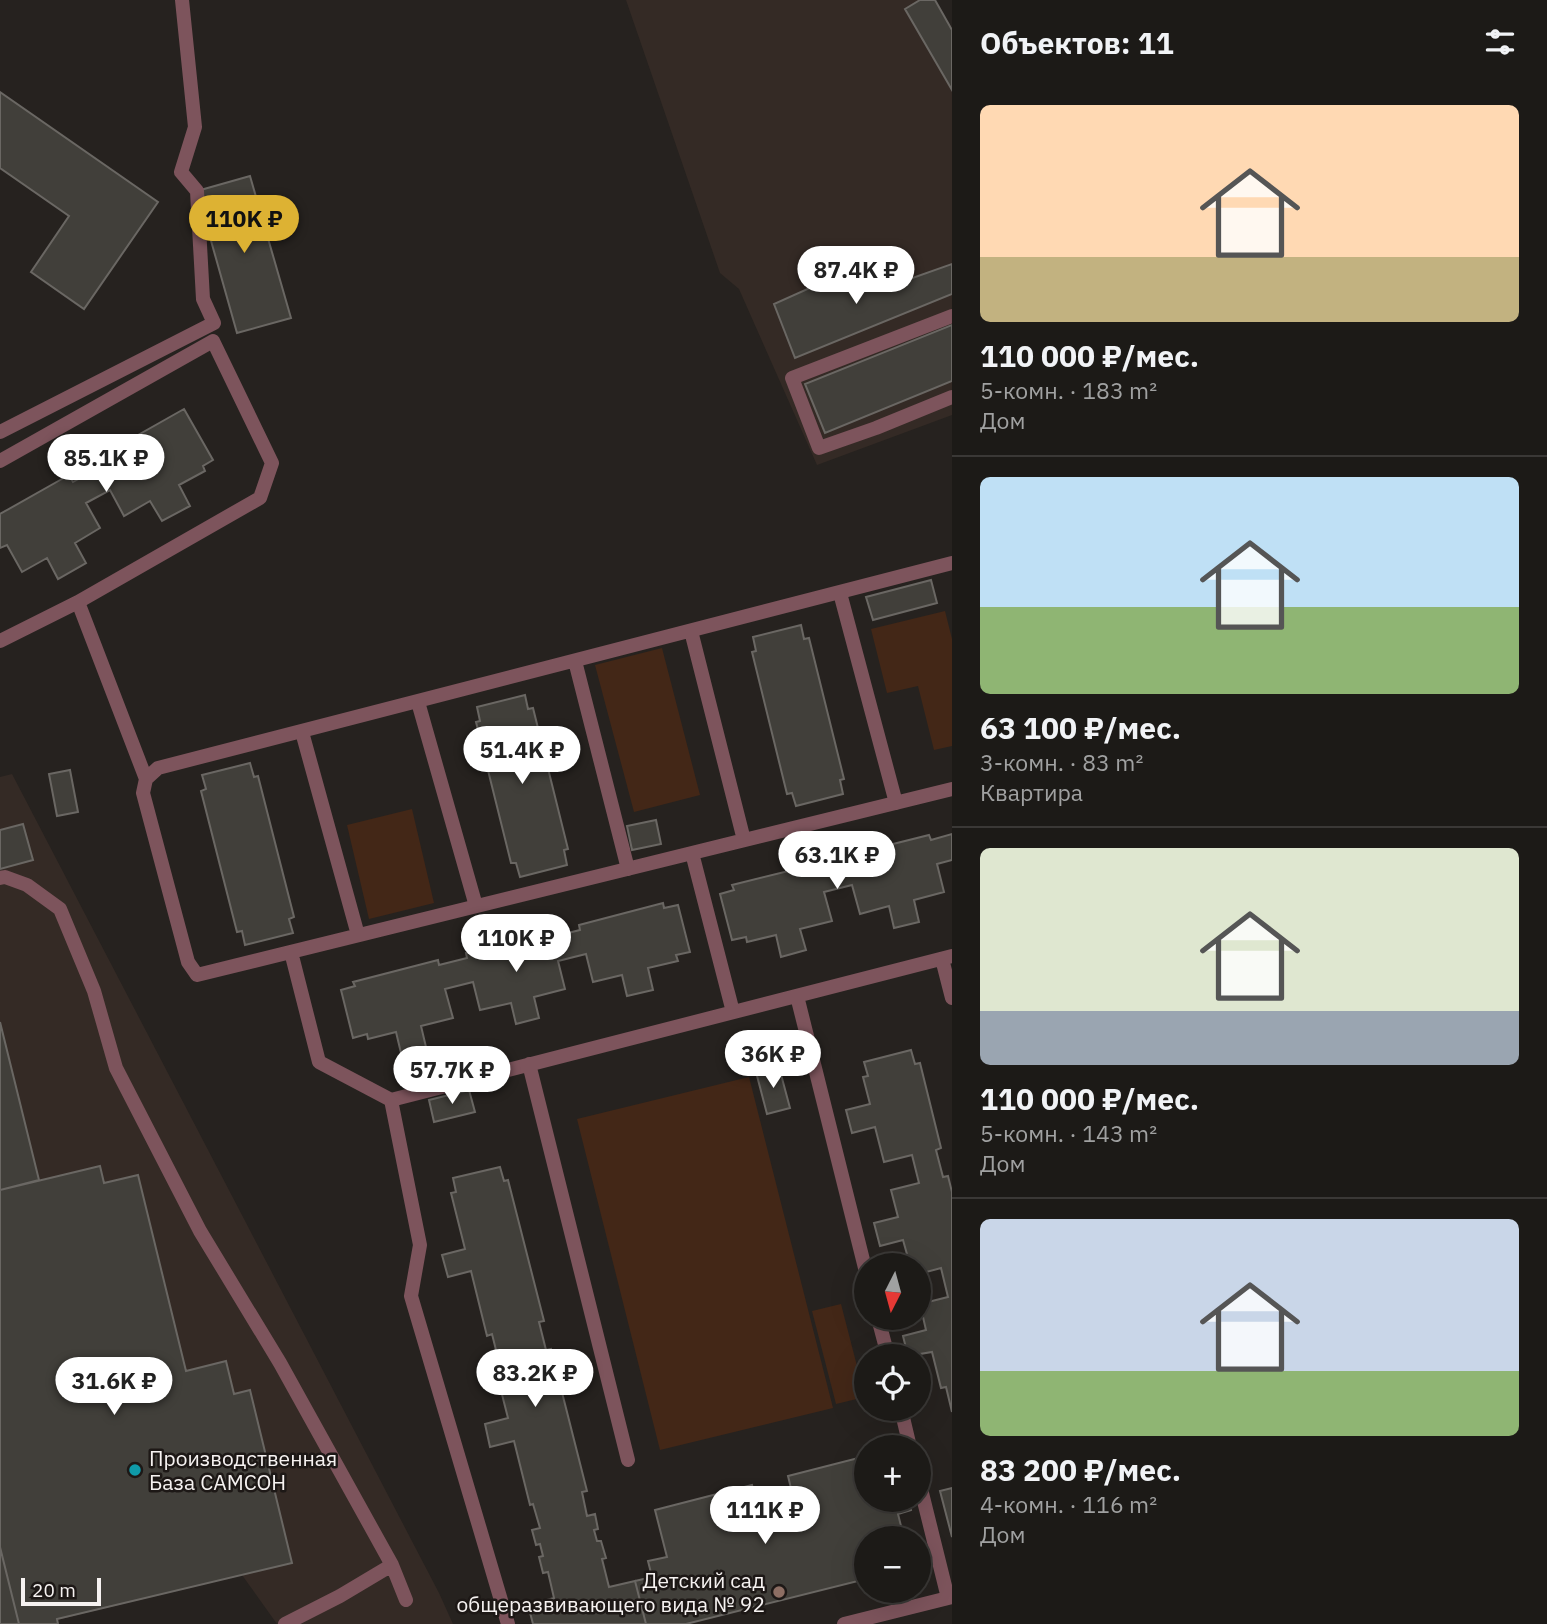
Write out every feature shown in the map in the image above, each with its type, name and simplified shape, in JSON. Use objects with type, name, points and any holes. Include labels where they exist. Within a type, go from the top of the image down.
[{"type":"lane","points":[[0,432],[214,323],[203,299],[197,191],[181,172],[195,127],[182,0]]},
{"type":"lane","points":[[952,316],[792,378],[819,448],[952,397]]},
{"type":"lane","points":[[0,461],[213,341],[272,463],[260,498],[78,602],[0,641]]},
{"type":"lane","points":[[146,779],[158,768],[952,564]]},
{"type":"lane","points":[[841,593],[896,803]]},
{"type":"lane","points":[[78,602],[146,779],[143,793],[188,961],[197,975],[952,789]]},
{"type":"lane","points":[[691,631],[744,841]]},
{"type":"lane","points":[[575,661],[628,869]]},
{"type":"lane","points":[[418,702],[476,906]]},
{"type":"lane","points":[[302,732],[358,935]]},
{"type":"lane","points":[[692,853],[733,1012]]},
{"type":"lane","points":[[0,878],[5,877],[27,885],[60,909],[94,991],[116,1068],[200,1231],[280,1363],[392,1565],[406,1600]]},
{"type":"lane","points":[[291,951],[318,1062],[391,1100],[947,958],[952,998]]},
{"type":"lane","points":[[797,996],[861,1253]]},
{"type":"lane","points":[[529,1064],[628,1460]]},
{"type":"lane","points":[[391,1100],[420,1245],[411,1296],[508,1624]]},
{"type":"lane","points":[[844,1624],[950,1598],[927,1512]]},
{"type":"lane","points":[[285,1624],[392,1565]]},
{"type":"shaded area","points":[[626,0],[935,0],[952,29],[952,415],[817,465],[739,289],[720,273]]},
{"type":"shaded area","points":[[945,611],[952,639],[952,746],[934,750],[918,686],[887,693],[871,629]]},
{"type":"shaded area","points":[[662,648],[700,795],[634,812],[595,665]]},
{"type":"shaded area","points":[[12,774],[453,1624],[277,1624],[242,1575],[57,1620],[0,1624],[0,777]]},
{"type":"shaded area","points":[[412,809],[434,903],[369,919],[347,825]]},
{"type":"shaded area","points":[[749,1077],[833,1408],[660,1450],[577,1119]]},
{"type":"shaded area","points":[[841,1304],[854,1354],[854,1400],[836,1404],[812,1311]]},
{"type":"building","points":[[920,0],[935,0],[952,30],[952,90],[905,9]]},
{"type":"building","points":[[0,92],[158,202],[84,309],[31,272],[69,216],[0,168]]},
{"type":"building","points":[[250,176],[291,318],[237,333],[197,191]]},
{"type":"building","points":[[952,264],[952,294],[795,358],[774,304],[843,273],[848,284],[896,266],[904,281]]},
{"type":"building","points":[[952,325],[952,381],[825,433],[805,384]]},
{"type":"building","points":[[184,409],[213,460],[203,466],[205,471],[179,485],[190,506],[162,521],[150,501],[124,516],[110,490],[86,503],[100,528],[75,543],[86,563],[58,579],[47,558],[22,572],[7,545],[0,548],[0,514],[69,475],[73,482],[98,468],[94,460]]},
{"type":"building","points":[[931,580],[937,603],[873,620],[866,597]]},
{"type":"building","points":[[801,625],[804,639],[809,638],[844,779],[840,780],[843,794],[796,806],[792,793],[787,794],[752,652],[756,651],[753,637]]},
{"type":"building","points":[[525,695],[528,709],[533,708],[568,849],[564,850],[567,865],[520,877],[516,863],[511,863],[476,722],[480,721],[477,707]]},
{"type":"building","points":[[250,763],[254,777],[258,776],[294,917],[289,919],[293,933],[245,945],[242,931],[237,932],[201,791],[206,789],[202,775]]},
{"type":"building","points":[[70,770],[78,812],[57,816],[49,774]]},
{"type":"building","points":[[656,820],[661,844],[632,850],[627,826]]},
{"type":"building","points":[[23,824],[33,860],[0,869],[0,830]]},
{"type":"building","points":[[952,834],[952,860],[937,864],[944,892],[914,900],[919,922],[894,928],[889,906],[860,914],[852,885],[824,892],[832,921],[800,929],[806,950],[781,957],[776,935],[747,942],[746,937],[732,940],[720,894],[734,890],[732,885],[817,864],[818,869],[846,862],[845,856],[929,835],[931,840]]},
{"type":"building","points":[[663,903],[664,908],[678,905],[690,952],[676,955],[678,961],[648,968],[653,990],[627,996],[622,975],[593,982],[586,954],[558,961],[565,989],[534,997],[539,1018],[516,1024],[511,1003],[480,1010],[473,982],[445,989],[453,1018],[421,1026],[426,1047],[401,1053],[396,1032],[368,1039],[367,1034],[353,1038],[341,990],[355,986],[353,982],[438,960],[439,965],[467,958],[466,953],[551,932],[552,937],[580,930],[579,925]]},
{"type":"building","points":[[0,1022],[39,1180],[0,1190]]},
{"type":"building","points":[[911,1050],[915,1064],[920,1063],[941,1148],[936,1150],[943,1177],[948,1176],[952,1192],[952,1412],[946,1387],[941,1388],[931,1344],[905,1344],[903,1336],[931,1330],[931,1301],[948,1297],[941,1268],[931,1271],[931,1253],[907,1253],[903,1240],[880,1246],[874,1223],[898,1217],[891,1190],[919,1183],[912,1155],[884,1162],[875,1127],[852,1133],[846,1110],[870,1104],[863,1077],[868,1076],[864,1062]]},
{"type":"building","points":[[779,1067],[790,1108],[767,1114],[756,1072]]},
{"type":"building","points":[[469,1090],[475,1112],[434,1122],[429,1100]]},
{"type":"building","name":"Производственная База САМСОН","points":[[100,1166],[104,1183],[138,1175],[186,1371],[226,1361],[234,1394],[250,1390],[292,1563],[57,1619],[58,1624],[19,1624],[0,1547],[0,1190]]},
{"type":"building","points":[[500,1167],[504,1181],[508,1180],[544,1321],[539,1322],[546,1350],[551,1349],[587,1491],[582,1492],[587,1516],[595,1514],[598,1529],[594,1530],[597,1541],[601,1541],[606,1558],[602,1559],[609,1587],[635,1581],[646,1624],[533,1624],[528,1605],[554,1598],[548,1572],[543,1573],[539,1557],[543,1556],[540,1544],[536,1545],[532,1530],[540,1528],[533,1504],[530,1505],[514,1441],[490,1447],[485,1424],[508,1418],[494,1363],[499,1362],[492,1334],[487,1336],[471,1271],[448,1277],[442,1255],[465,1249],[451,1193],[456,1192],[453,1178]]},
{"type":"building","points":[[854,1459],[854,1512],[904,1512],[898,1514],[901,1526],[854,1526],[854,1582],[686,1624],[646,1624],[635,1581],[652,1577],[648,1561],[667,1557],[655,1510],[752,1485],[761,1522],[797,1513],[788,1476]]},
{"type":"building","points":[[952,1488],[952,1537],[940,1491]]},
{"type":"building","points":[[0,1547],[19,1624],[0,1624]]},
{"type":"place","name":"Производственная База САМСОН","points":[[135,1470]]},
{"type":"place","name":"Детский сад общеразвивающего вида № 92","points":[[779,1592]]}]
